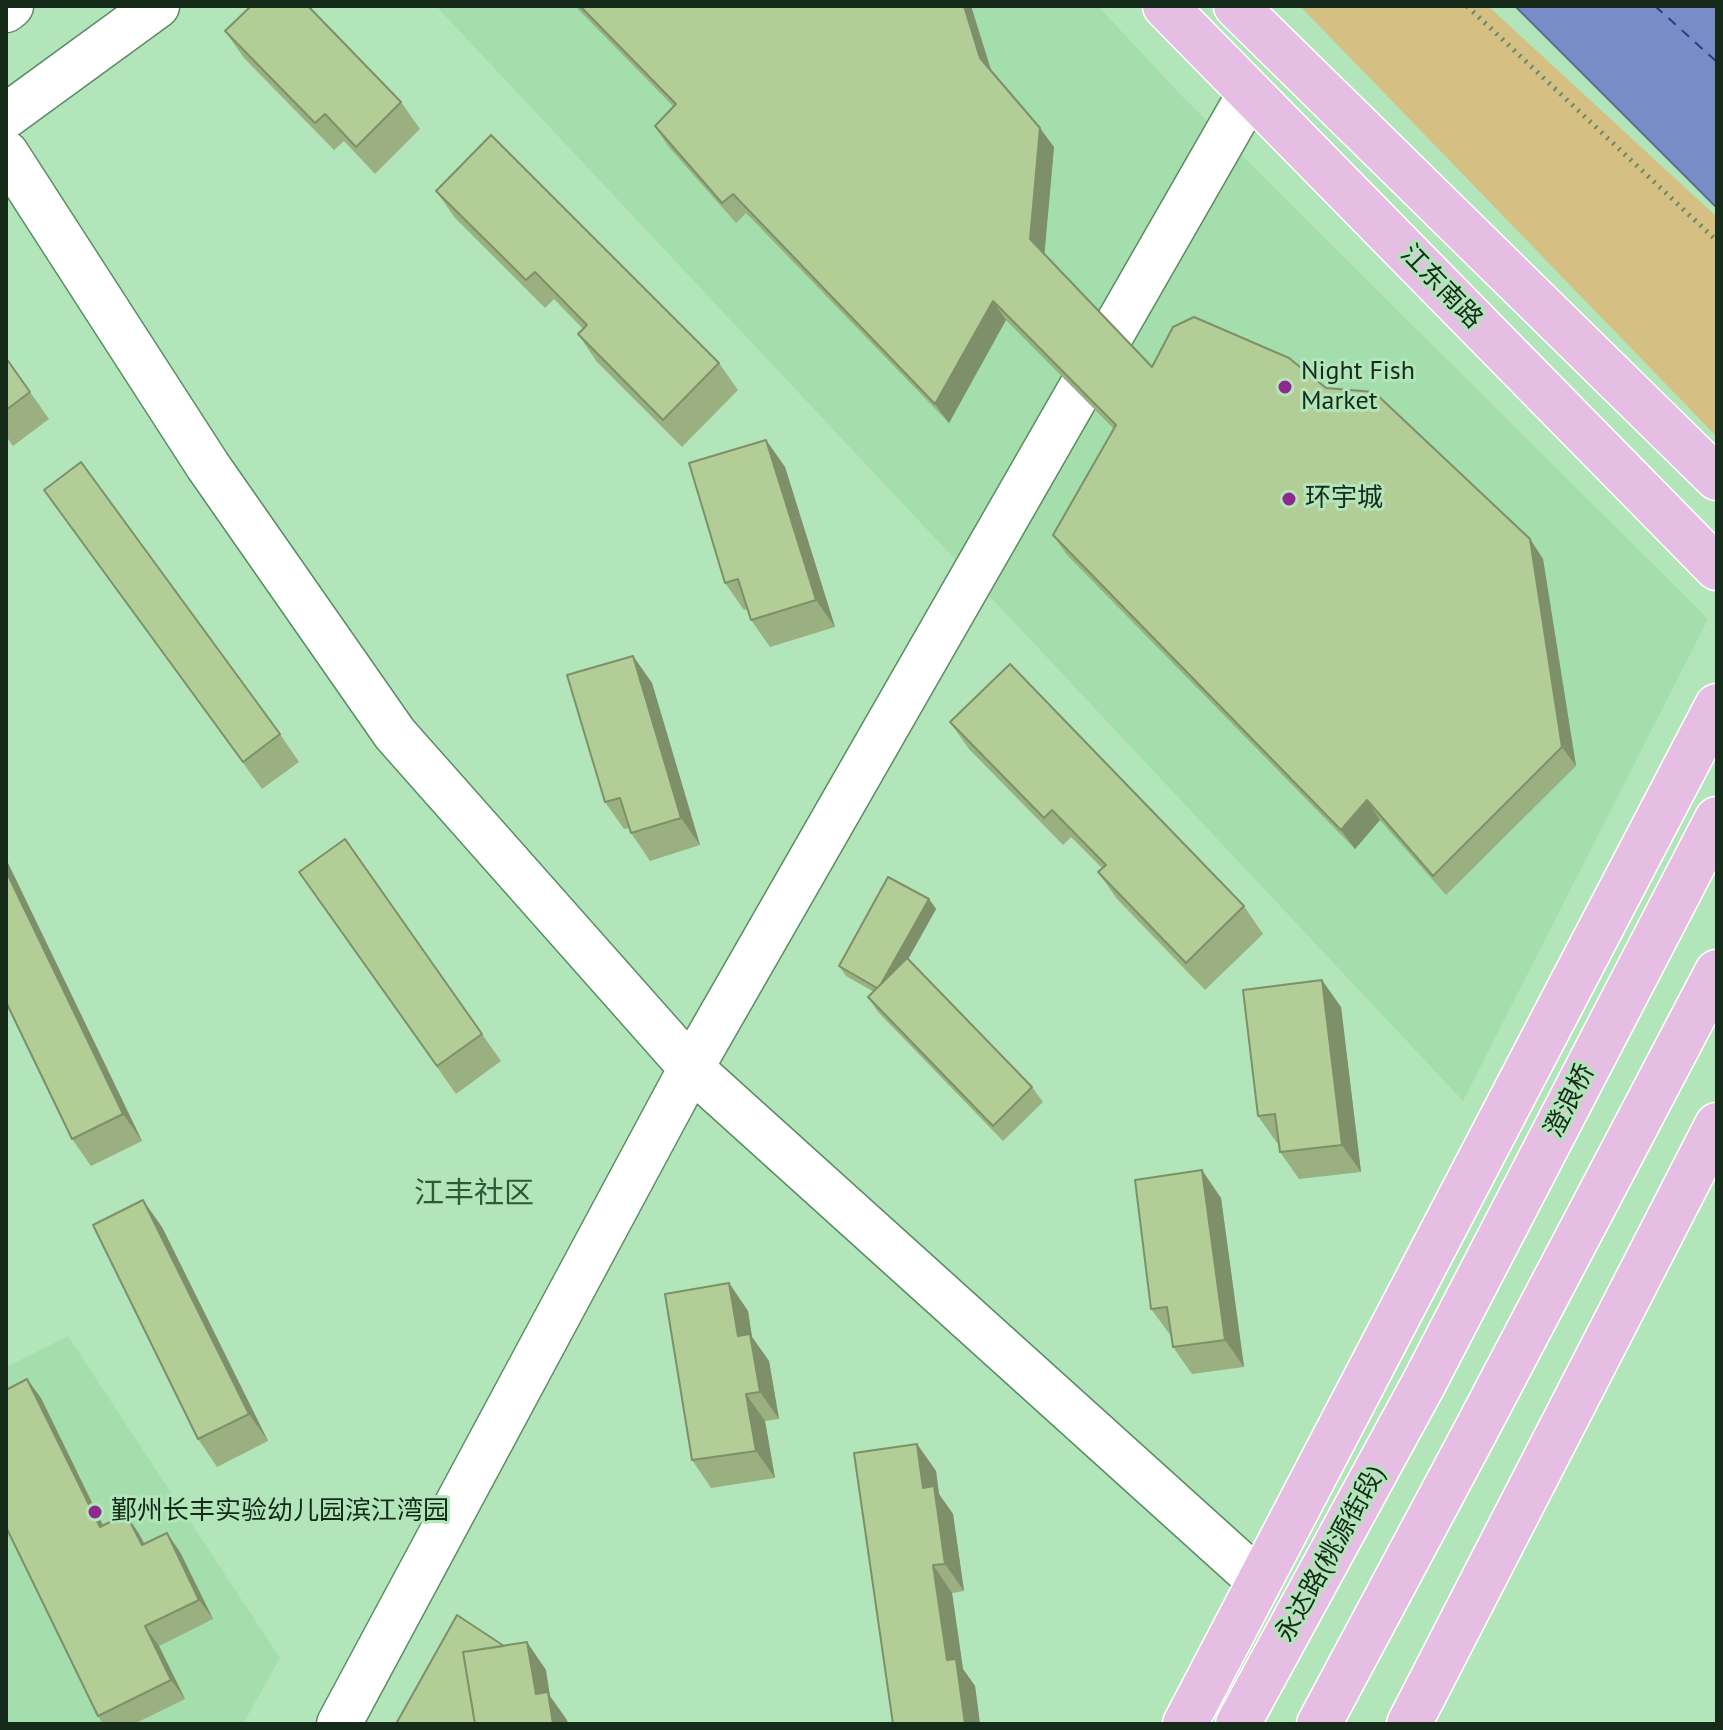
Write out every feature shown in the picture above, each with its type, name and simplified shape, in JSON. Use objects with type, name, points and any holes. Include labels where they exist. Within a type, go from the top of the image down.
[{"type":"main road","name":"江东南路","points":[[1165,6],[1717,568]]},
{"type":"main road","points":[[1236,6],[1717,478]]},
{"type":"main road","points":[[1185,1724],[1717,706]]},
{"type":"main road","name":"澄浪桥","points":[[1424,1383],[1717,819]]},
{"type":"main road","points":[[1319,1724],[1717,972]]},
{"type":"main road","points":[[1409,1724],[1717,1125]]},
{"type":"main road","name":"永达路(桃源街段)","points":[[1238,1724],[1424,1383]]},
{"type":"street","points":[[6,10],[11,6]]},
{"type":"street","points":[[6,116],[157,6]]},
{"type":"street","points":[[339,1724],[691,1068],[1250,93]]},
{"type":"street","points":[[6,153],[208,466],[395,734],[691,1068],[1259,1581]]},
{"type":"path","points":[[1467,6],[1717,241]]},
{"type":"shaded area","points":[[436,6],[1098,6],[1179,93],[1708,619],[1463,1101]]},
{"type":"shaded area","points":[[1300,6],[1488,6],[1717,217],[1717,437]]},
{"type":"shaded area","name":"鄞州长丰实验幼儿园滨江湾园","points":[[68,1336],[280,1658],[243,1724],[6,1724],[6,1367]]},
{"type":"water","points":[[1515,6],[1717,6],[1717,208]]},
{"type":"building","points":[[251,6],[308,6],[401,102],[356,147],[325,114],[315,123],[225,31]]},
{"type":"building","name":"环宇城","points":[[580,6],[964,6],[980,58],[1040,128],[1030,239],[1152,367],[1173,327],[1194,317],[1289,358],[1326,388],[1374,392],[1530,539],[1562,747],[1433,876],[1367,800],[1341,830],[1053,535],[1116,425],[993,301],[935,404],[733,194],[722,203],[655,126],[676,104]]},
{"type":"building","points":[[491,135],[719,363],[663,420],[578,334],[587,325],[535,272],[526,280],[436,191]]},
{"type":"building","points":[[6,358],[30,392],[6,410]]},
{"type":"building","points":[[766,440],[816,600],[751,620],[738,579],[725,583],[689,463]]},
{"type":"building","points":[[81,462],[280,734],[243,762],[44,490]]},
{"type":"building","points":[[633,656],[681,818],[631,833],[620,798],[605,802],[567,675]]},
{"type":"building","points":[[1010,664],[1244,906],[1186,963],[1098,872],[1106,865],[1052,810],[1044,818],[950,722]]},
{"type":"building","points":[[345,839],[482,1034],[437,1066],[299,872]]},
{"type":"building","points":[[6,871],[123,1114],[72,1139],[6,1002]]},
{"type":"building","points":[[888,877],[929,899],[877,988],[839,966]]},
{"type":"building","points":[[907,958],[1032,1087],[993,1126],[868,997]]},
{"type":"building","points":[[1322,980],[1342,1145],[1280,1152],[1275,1114],[1258,1116],[1243,990]]},
{"type":"building","points":[[1202,1170],[1225,1340],[1173,1347],[1167,1307],[1151,1309],[1135,1180]]},
{"type":"building","points":[[143,1200],[249,1414],[198,1439],[93,1225]]},
{"type":"building","points":[[729,1283],[738,1336],[750,1334],[760,1392],[746,1394],[756,1451],[692,1460],[665,1294]]},
{"type":"building","points":[[27,1379],[100,1527],[126,1514],[142,1545],[167,1533],[199,1600],[145,1626],[171,1680],[98,1716],[6,1527],[6,1390]]},
{"type":"building","points":[[917,1444],[923,1488],[934,1486],[945,1564],[933,1565],[947,1660],[956,1659],[965,1724],[893,1724],[854,1453]]},
{"type":"building","points":[[457,1615],[504,1646],[463,1652],[475,1724],[396,1724]]},
{"type":"building","points":[[527,1642],[536,1694],[548,1692],[553,1724],[475,1724],[463,1652]]},
{"type":"ferry route","points":[[1655,6],[1717,62]]},
{"type":"place","name":"Night Fish Market","points":[[1285,387]]},
{"type":"place","name":"环宇城","points":[[1289,499]]},
{"type":"place","name":"鄞州长丰实验幼儿园滨江湾园","points":[[95,1512]]},
{"type":"district","name":"江丰社区","points":[[474,1194]]}]
